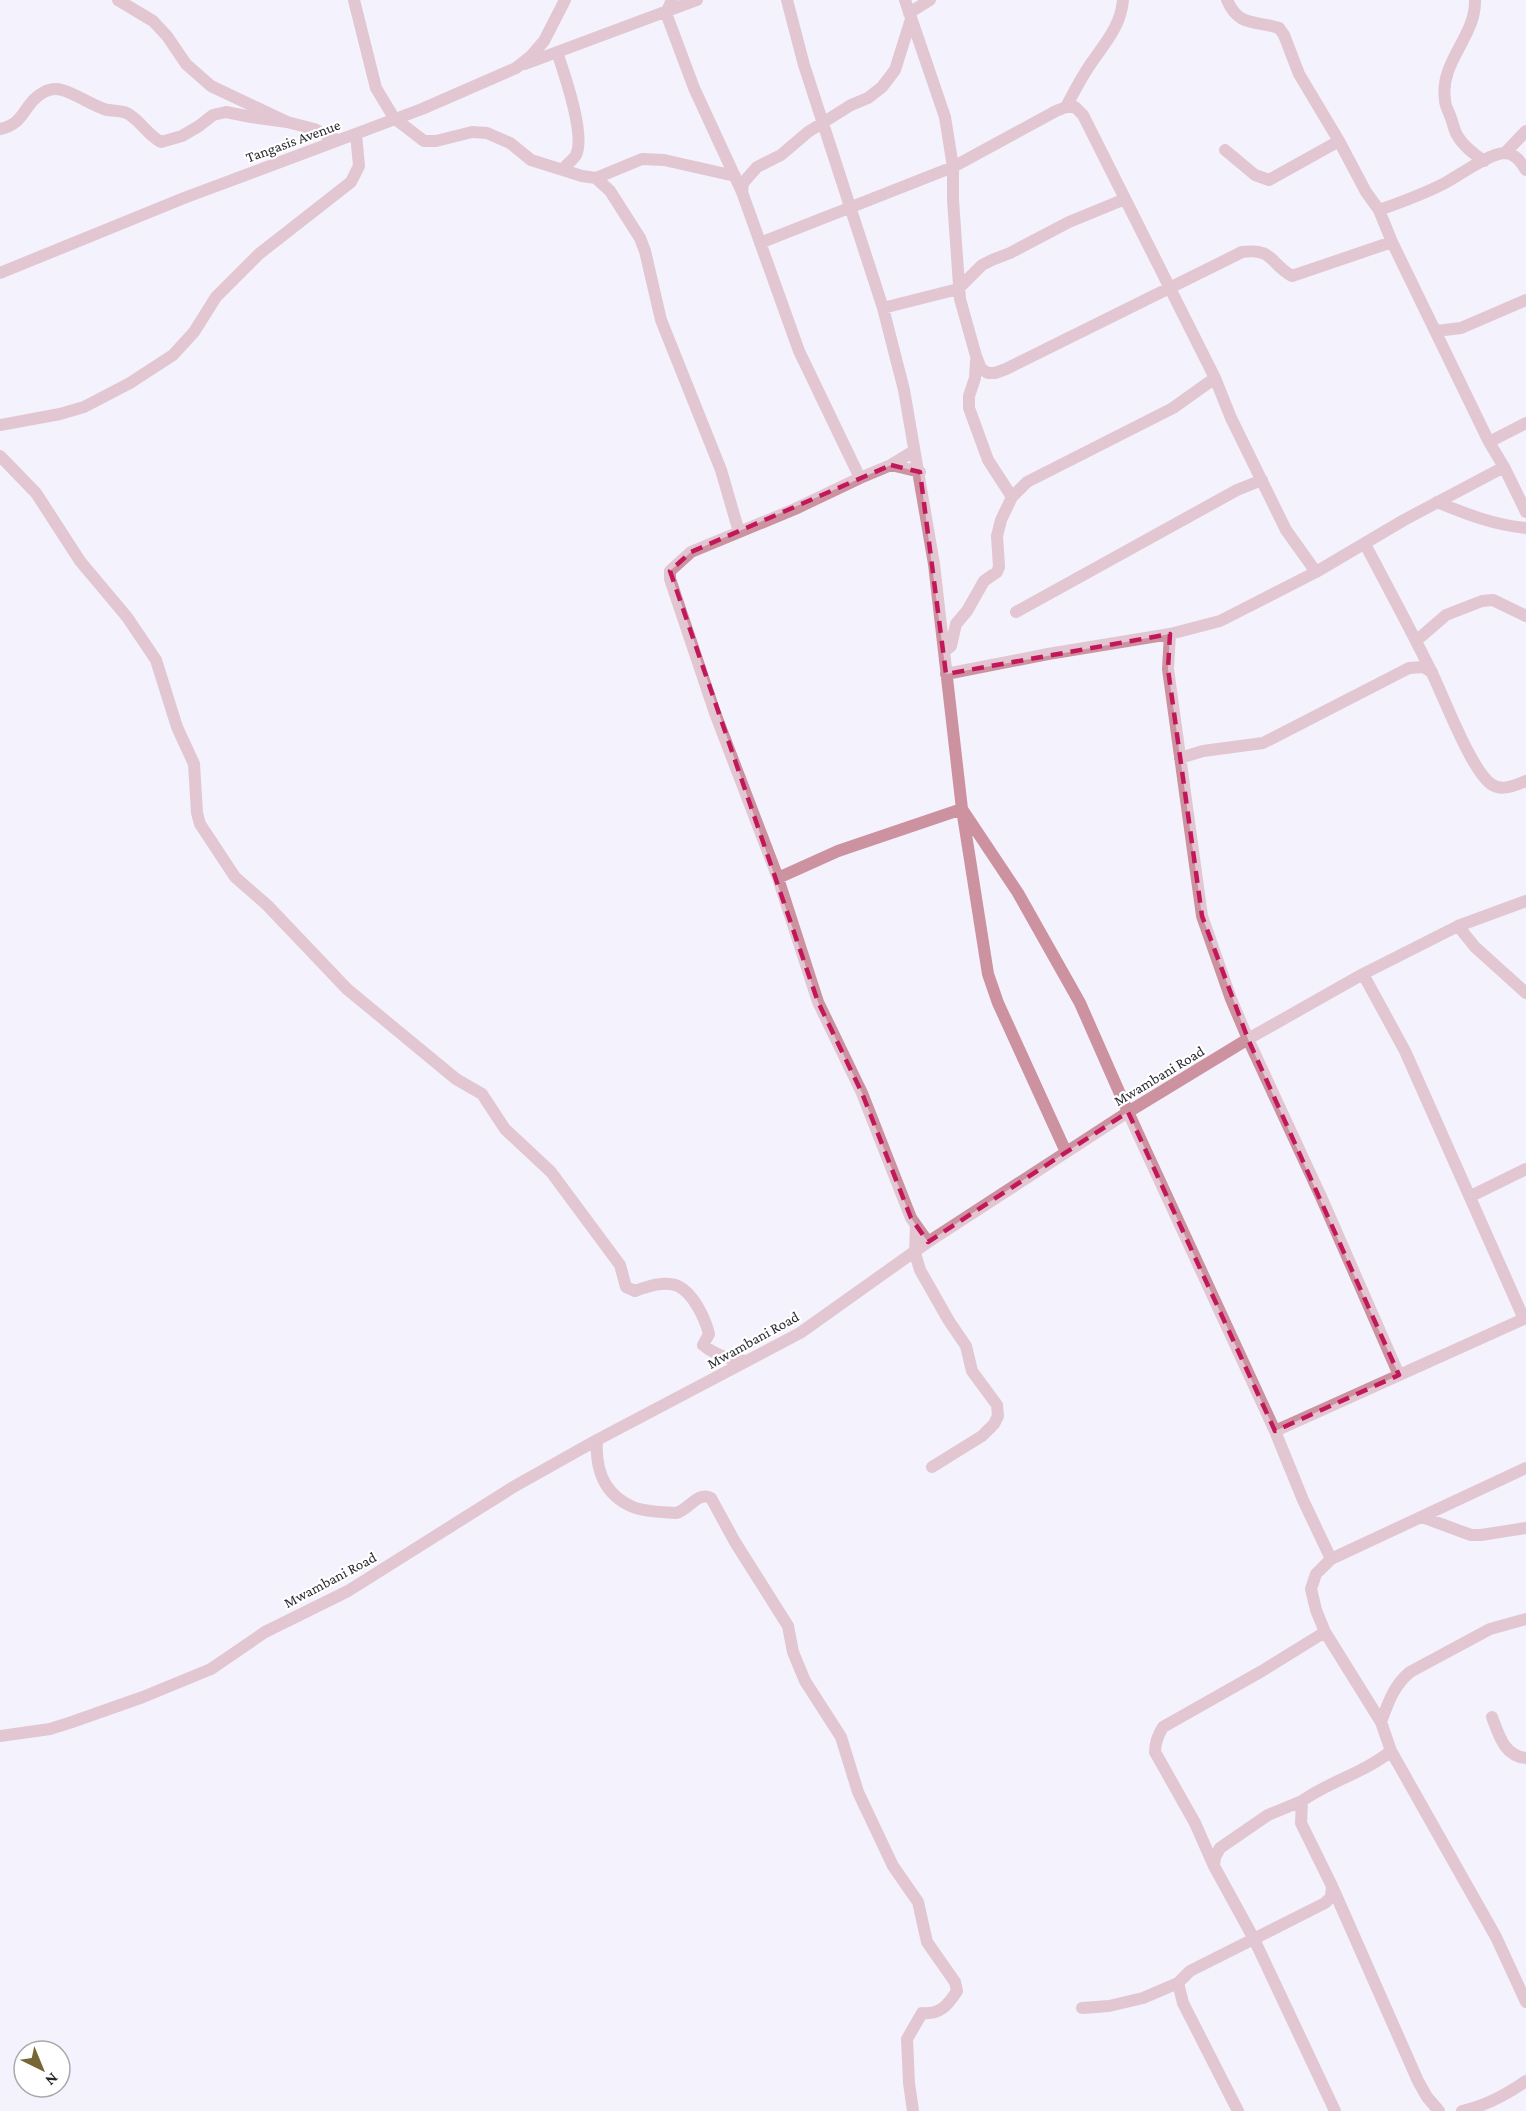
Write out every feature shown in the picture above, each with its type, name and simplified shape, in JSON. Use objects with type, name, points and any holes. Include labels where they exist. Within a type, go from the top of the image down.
[{"type":"street","points":[[118,0],[153,21],[167,36],[186,64],[211,86],[287,122]]},
{"type":"street","points":[[354,0],[376,88],[394,118],[423,141],[436,141],[472,132],[487,133],[510,143],[531,160],[582,176],[596,178],[642,159],[664,160],[735,176]]},
{"type":"street","name":"Tangasis Avenue","points":[[0,273],[184,198],[422,109],[516,68],[544,41],[565,0]]},
{"type":"street","points":[[672,0],[666,13],[694,88],[742,192],[799,351],[860,478]]},
{"type":"street","points":[[516,68],[697,0]]},
{"type":"street","points":[[788,0],[804,65],[883,308],[904,390],[914,451],[920,472],[962,808],[988,974],[998,1003],[1066,1152]]},
{"type":"street","points":[[904,0],[945,117],[953,167],[958,289],[976,356],[981,369],[988,373],[995,373],[1242,252],[1255,250],[1265,252],[1283,271],[1292,276],[1392,242]]},
{"type":"street","points":[[742,192],[742,183],[757,167],[782,155],[808,132],[851,105],[868,98],[882,87],[895,70],[910,16],[930,0]]},
{"type":"street","points":[[1066,107],[1091,63],[1112,36],[1123,10],[1123,0]]},
{"type":"street","points":[[1227,0],[1231,10],[1242,20],[1279,28],[1284,34],[1299,74],[1366,192],[1379,210],[1444,350],[1526,512]]},
{"type":"street","points":[[1475,0],[1476,13],[1447,71],[1444,88],[1445,103],[1457,136],[1468,149],[1484,161]]},
{"type":"street","points":[[557,52],[574,110],[578,138],[575,156],[562,168]]},
{"type":"street","points":[[0,129],[11,127],[20,120],[24,110],[34,99],[53,89],[63,90],[107,111],[129,114],[151,137],[161,142],[182,136],[213,116],[226,111],[314,129],[337,140]]},
{"type":"street","points":[[760,243],[953,167],[1066,107],[1075,107],[1083,115],[1170,287],[1286,530],[1316,572]]},
{"type":"street","points":[[1379,210],[1424,192],[1484,161],[1505,153],[1526,131]]},
{"type":"street","points":[[0,425],[60,414],[84,407],[130,383],[173,355],[194,332],[216,297],[259,254],[351,182],[359,166],[356,134]]},
{"type":"street","points":[[1225,150],[1255,174],[1269,180],[1339,141]]},
{"type":"street","points":[[1505,153],[1517,157],[1526,170]]},
{"type":"street","points":[[596,178],[610,191],[640,238],[661,320],[721,470],[739,532]]},
{"type":"street","points":[[883,308],[958,289],[982,266],[992,260],[1069,222],[1125,199]]},
{"type":"street","points":[[1436,331],[1461,328],[1526,300]]},
{"type":"street","points":[[1444,350],[1461,328]]},
{"type":"street","points":[[976,356],[975,378],[969,396],[969,408],[988,460],[1012,497]]},
{"type":"street","points":[[944,651],[951,646],[956,624],[968,611],[984,581],[997,572],[999,567],[997,536],[1001,520],[1012,497],[1027,482],[1173,408],[1215,378]]},
{"type":"street","points":[[1489,442],[1526,423]]},
{"type":"street","points":[[914,451],[891,465],[795,509],[691,552],[670,571],[670,579],[715,713],[778,878],[818,1002],[862,1093],[911,1218],[928,1242]]},
{"type":"street","points":[[0,456],[36,493],[80,561],[127,617],[156,660],[166,684],[177,727],[194,764],[197,813],[200,824],[235,877],[267,905],[347,988],[456,1079],[482,1094],[505,1129],[551,1172],[620,1265],[626,1287],[635,1291],[646,1286],[674,1284],[679,1287],[700,1309],[705,1319],[709,1334],[703,1345],[713,1353],[746,1362]]},
{"type":"street","points":[[891,465],[920,472]]},
{"type":"street","points":[[946,674],[1170,634],[1220,621],[1316,572],[1437,502],[1504,467]]},
{"type":"street","points":[[1016,612],[1237,490],[1262,480]]},
{"type":"street","points":[[1437,502],[1505,526],[1526,528]]},
{"type":"street","points":[[1365,544],[1432,672],[1466,745],[1485,778],[1493,786],[1507,788],[1526,781]]},
{"type":"street","points":[[1416,641],[1446,615],[1482,601],[1494,600],[1526,616]]},
{"type":"street","points":[[1170,634],[1168,669],[1202,916],[1231,999],[1248,1039],[1322,1198],[1399,1375]]},
{"type":"street","points":[[1180,758],[1203,751],[1263,743],[1409,668],[1423,667],[1432,672]]},
{"type":"street","points":[[778,878],[838,851],[962,808]]},
{"type":"street","points":[[962,808],[1018,893],[1080,1002],[1331,1559]]},
{"type":"street","name":"Mwambani Road","points":[[0,1736],[50,1729],[143,1698],[211,1669],[265,1632],[348,1591],[515,1486],[800,1333],[928,1242],[1128,1112],[1248,1039],[1363,974],[1458,926],[1526,901]]},
{"type":"street","points":[[1458,926],[1475,946],[1526,993]]},
{"type":"street","points":[[1275,1431],[1525,1319],[1405,1051],[1363,974]]},
{"type":"street","points":[[1471,1196],[1526,1169]]},
{"type":"street","points":[[916,1226],[915,1253],[920,1270],[966,1346],[972,1371],[997,1405],[998,1416],[994,1424],[982,1436],[932,1467]]},
{"type":"street","points":[[597,1440],[596,1450],[603,1483],[606,1488],[632,1507],[675,1513],[681,1512],[700,1497],[711,1498],[735,1542],[788,1626],[793,1652],[805,1682],[841,1737],[858,1792],[893,1866],[918,1902],[927,1941],[955,1982],[957,1991],[946,2007],[931,2014],[922,2013],[908,2039],[909,2083],[913,2111]]},
{"type":"street","points":[[1526,1468],[1331,1559],[1316,1574],[1311,1589],[1325,1632],[1381,1722],[1391,1751],[1496,1936],[1526,2002]]},
{"type":"street","points":[[1422,1517],[1471,1535],[1526,1528]]},
{"type":"street","points":[[1381,1722],[1400,1680],[1410,1672],[1490,1629],[1526,1618]]},
{"type":"street","points":[[1325,1632],[1262,1671],[1162,1726],[1155,1742],[1155,1752],[1195,1823],[1214,1866],[1254,1939],[1335,2111]]},
{"type":"street","points":[[1492,1718],[1501,1742],[1511,1753],[1526,1758]]},
{"type":"street","points":[[1214,1866],[1215,1857],[1220,1848],[1268,1815],[1302,1801],[1312,1793],[1378,1761],[1391,1751]]},
{"type":"street","points":[[1302,1801],[1301,1823],[1332,1886],[1418,2080],[1427,2097],[1439,2111]]},
{"type":"street","points":[[1082,2008],[1109,2006],[1143,1998],[1178,1983],[1190,1971],[1325,1903],[1331,1897],[1332,1886]]},
{"type":"street","points":[[1178,1983],[1183,2002],[1238,2111]]},
{"type":"street","points":[[1462,2111],[1509,2094],[1526,2081]]},
{"type":"highlighted area","points":[[891,465],[920,472],[946,674],[1170,634],[1168,669],[1202,916],[1248,1039],[1399,1375],[1275,1431],[1128,1112],[928,1242],[911,1218],[862,1093],[818,1002],[670,571],[691,552]]}]
